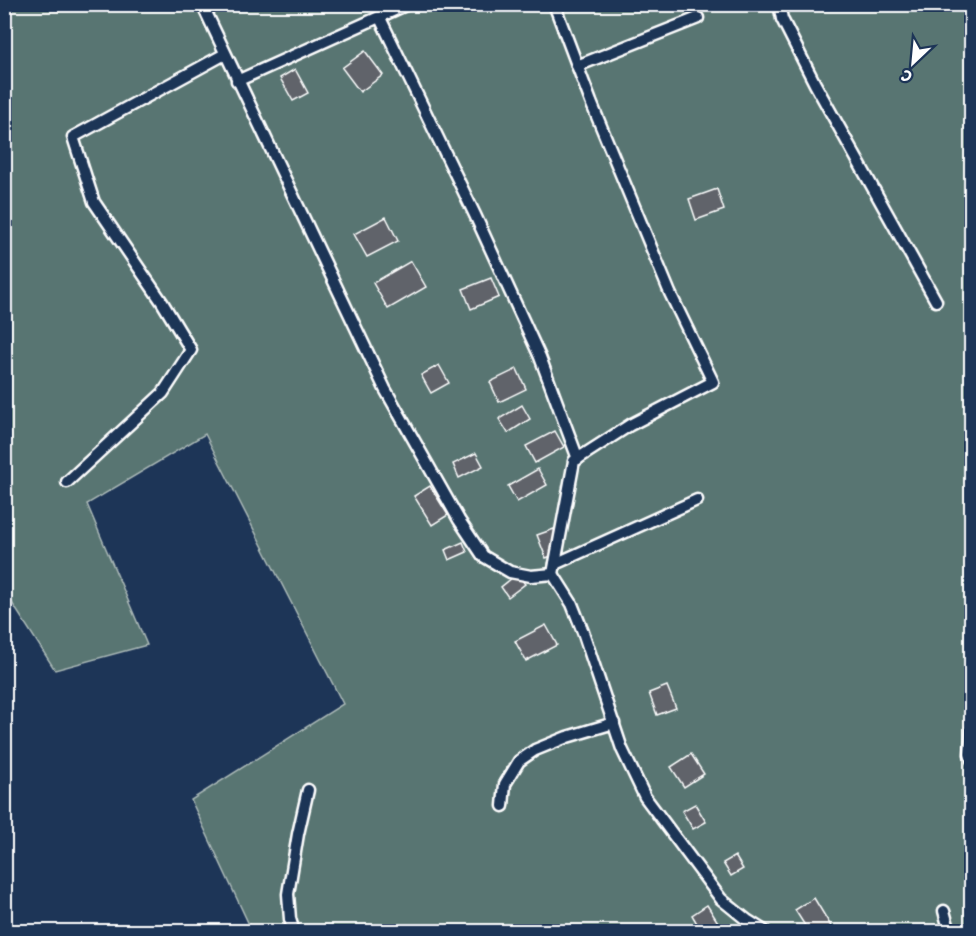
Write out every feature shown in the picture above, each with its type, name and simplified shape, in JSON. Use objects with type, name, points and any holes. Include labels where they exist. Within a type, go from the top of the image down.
[{"type":"lane","points":[[201,4],[386,390],[459,520],[483,556],[510,572],[531,576],[554,569],[698,500]]},
{"type":"lane","points":[[237,81],[408,4]]},
{"type":"lane","points":[[554,4],[595,113],[670,293],[713,382],[630,425],[574,461],[554,569],[572,604],[627,759],[645,797],[721,899],[766,932]]},
{"type":"lane","points":[[779,4],[782,19],[815,84],[936,301]]},
{"type":"lane","points":[[380,18],[475,215],[535,347],[578,459]]},
{"type":"lane","points":[[577,66],[698,18]]},
{"type":"lane","points":[[67,482],[163,393],[191,350],[162,302],[94,202],[74,137],[225,54]]},
{"type":"lane","points":[[503,806],[505,784],[519,761],[535,750],[567,737],[614,723]]},
{"type":"lane","points":[[972,729],[969,754],[972,760]]},
{"type":"lane","points":[[294,932],[290,919],[288,894],[308,790]]},
{"type":"lane","points":[[944,911],[950,932]]},
{"type":"green space","points":[[5,5],[971,5],[971,931],[252,931],[191,800],[343,704],[205,434],[87,504],[147,645],[55,670],[5,592]]},
{"type":"building","points":[[365,51],[383,75],[360,92],[342,68]]},
{"type":"building","points":[[295,69],[308,93],[293,101],[280,78]]},
{"type":"building","points":[[717,189],[724,210],[696,220],[689,199]]},
{"type":"building","points":[[386,217],[398,241],[367,257],[354,234]]},
{"type":"building","points":[[411,261],[426,287],[388,309],[373,283]]},
{"type":"building","points":[[491,278],[499,297],[471,309],[463,289]]},
{"type":"building","points":[[439,365],[449,383],[431,393],[421,375]]},
{"type":"building","points":[[517,369],[526,389],[499,402],[490,382]]},
{"type":"building","points":[[522,405],[530,419],[508,433],[499,419]]},
{"type":"building","points":[[555,431],[564,447],[535,463],[526,446]]},
{"type":"building","points":[[476,453],[483,466],[459,478],[453,464]]},
{"type":"building","points":[[538,469],[547,485],[517,502],[508,486]]},
{"type":"building","points":[[430,486],[448,515],[432,525],[414,496]]},
{"type":"building","points":[[554,529],[562,552],[546,558],[537,535]]},
{"type":"building","points":[[463,542],[467,552],[449,560],[445,550]]},
{"type":"building","points":[[517,574],[525,584],[508,597],[501,587]]},
{"type":"building","points":[[546,625],[557,645],[526,661],[515,641]]},
{"type":"building","points":[[667,686],[676,708],[657,715],[649,693]]},
{"type":"building","points":[[691,754],[704,774],[684,787],[671,767]]},
{"type":"building","points":[[695,804],[706,822],[693,829],[682,811]]},
{"type":"building","points":[[735,856],[743,869],[731,876],[723,863]]},
{"type":"building","points":[[814,898],[831,926],[823,932],[809,932],[795,910]]},
{"type":"building","points":[[707,905],[721,927],[713,932],[702,932],[692,915]]}]
